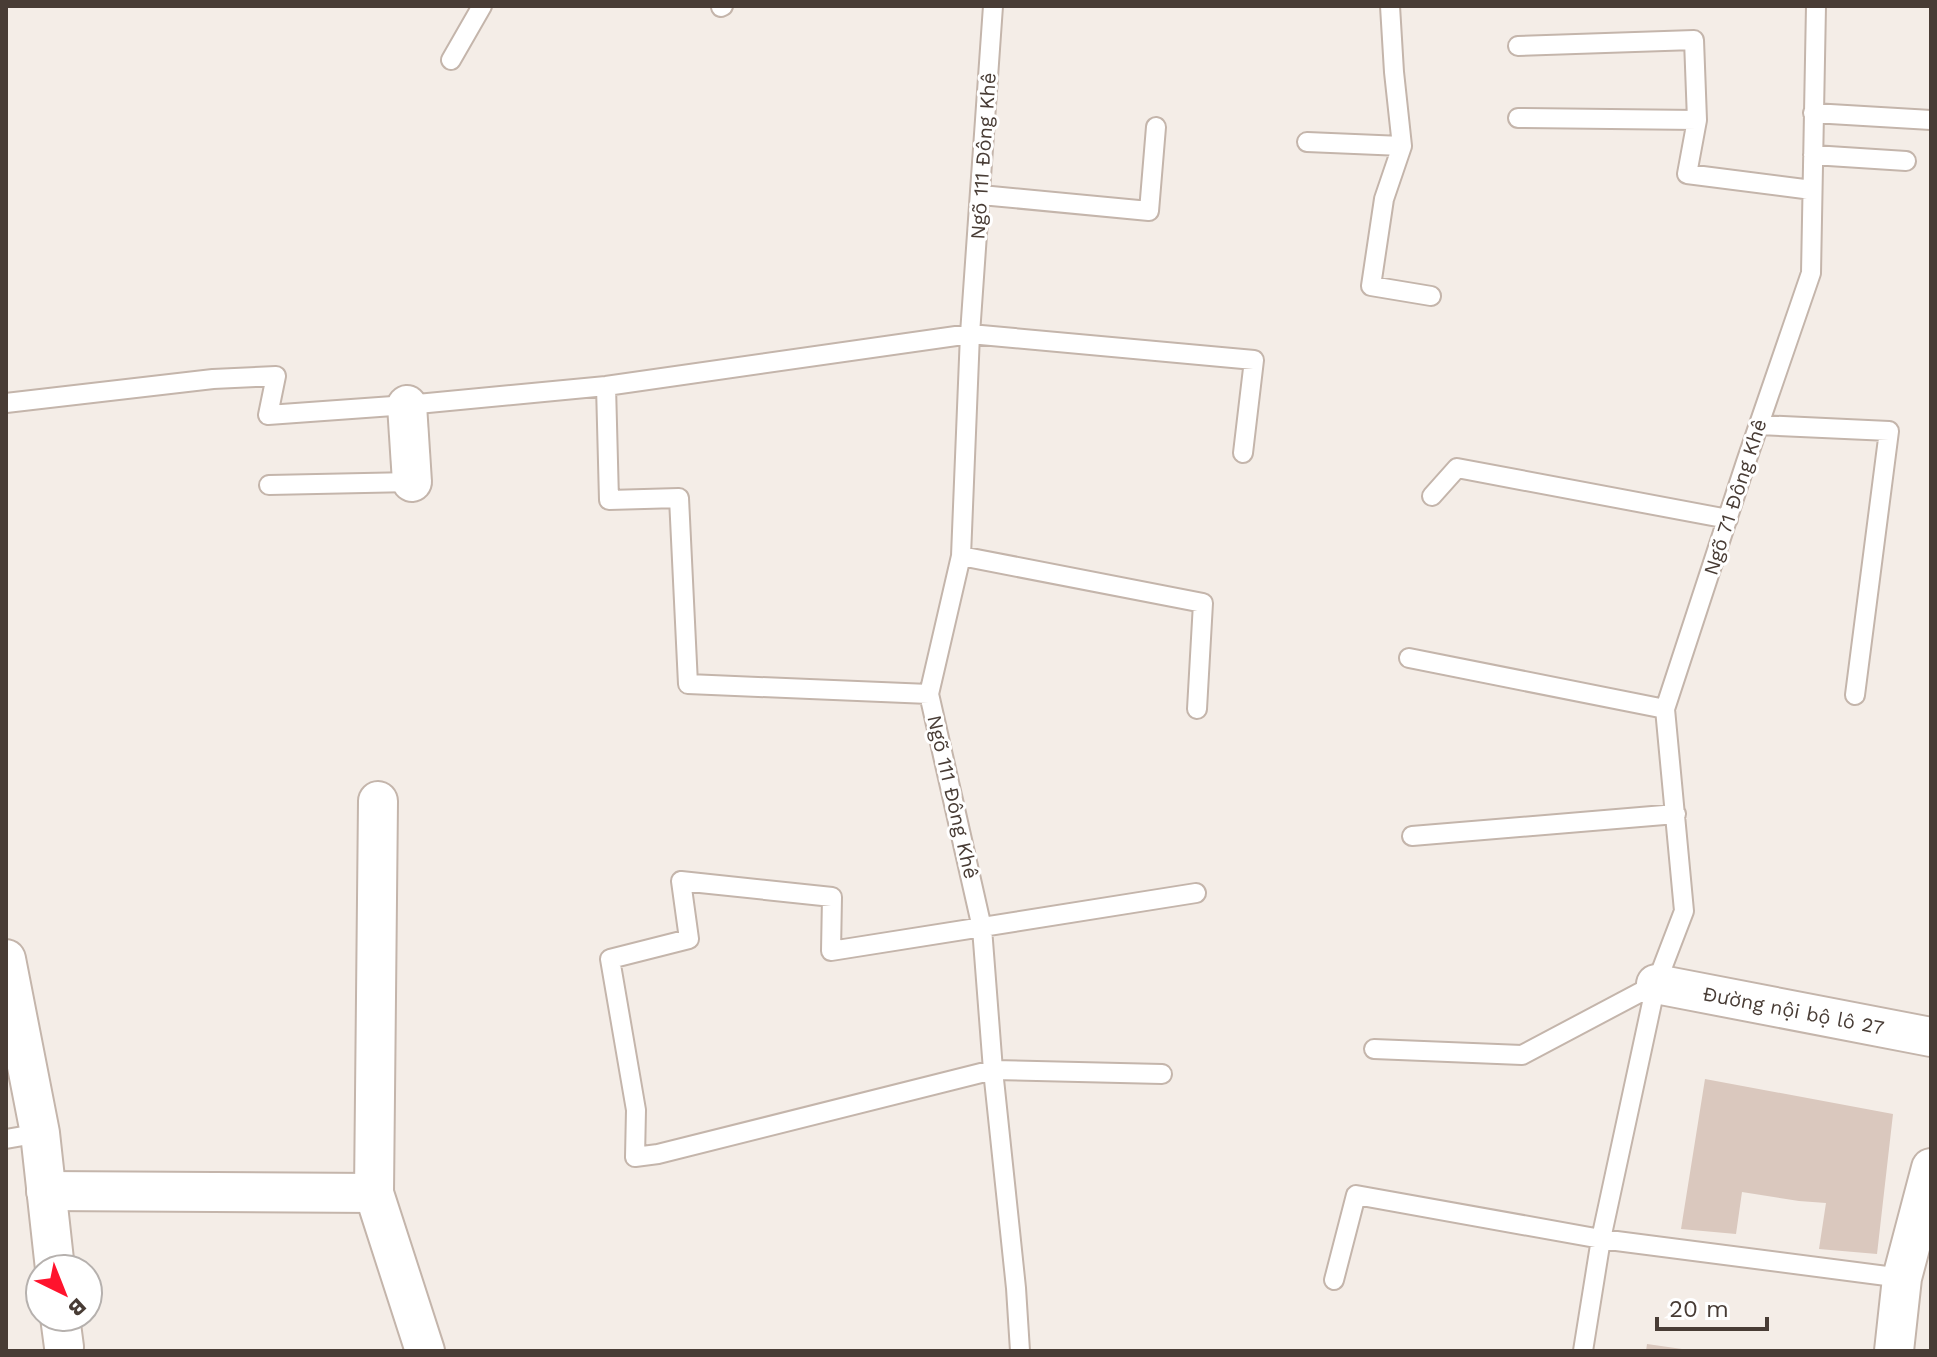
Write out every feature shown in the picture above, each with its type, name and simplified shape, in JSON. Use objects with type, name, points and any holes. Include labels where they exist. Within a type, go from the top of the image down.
[{"type":"street","points":[[407,405],[412,482]]},
{"type":"street","points":[[378,801],[374,1193],[425,1351]]},
{"type":"street","points":[[6,959],[23,1136],[46,1191],[53,1253]]},
{"type":"street","name":"Đường nội bộ lô 27","points":[[1656,984],[1931,1037]]},
{"type":"street","points":[[1894,1351],[1902,1278],[1931,1168]]},
{"type":"street","points":[[46,1191],[374,1193]]},
{"type":"lane","points":[[451,60],[482,6]]},
{"type":"lane","name":"Ngõ 111 Đông Khê","points":[[993,6],[970,334],[961,556],[929,694],[982,928],[1020,1351]]},
{"type":"lane","points":[[1390,6],[1402,146],[1384,199],[1371,286],[1431,296]]},
{"type":"lane","name":"Ngõ 71 Đông Khê","points":[[1583,1351],[1601,1239],[1656,984],[1684,911],[1665,709],[1811,273],[1816,6]]},
{"type":"lane","points":[[1518,46],[1694,40],[1697,120],[1687,174],[1812,190]]},
{"type":"lane","points":[[1813,113],[1931,120]]},
{"type":"lane","points":[[1518,118],[1697,120]]},
{"type":"lane","points":[[981,195],[1149,211],[1156,127]]},
{"type":"lane","points":[[1307,142],[1402,146]]},
{"type":"lane","points":[[1813,155],[1906,161]]},
{"type":"lane","points":[[6,403],[213,379],[276,376],[268,415],[606,386],[970,334],[1254,360],[1243,453]]},
{"type":"lane","points":[[606,386],[609,500],[679,498],[688,684],[929,694]]},
{"type":"lane","points":[[1759,425],[1889,431],[1855,695]]},
{"type":"lane","points":[[1432,496],[1457,468],[1728,519]]},
{"type":"lane","points":[[269,485],[412,482]]},
{"type":"lane","points":[[961,556],[1203,603],[1197,709]]},
{"type":"lane","points":[[1409,658],[1665,709]]},
{"type":"lane","points":[[1412,836],[1676,814]]},
{"type":"lane","points":[[1162,1074],[993,1070],[658,1154],[635,1157],[636,1110],[610,959],[689,939],[681,881],[832,897],[831,951],[1196,893]]},
{"type":"lane","points":[[1374,1049],[1522,1055],[1656,984]]},
{"type":"lane","points":[[1334,1280],[1356,1195],[1601,1239],[1902,1278]]},
{"type":"building","points":[[1705,1079],[1893,1114],[1877,1254],[1819,1249],[1826,1203],[1742,1192],[1736,1234],[1681,1229]]},
{"type":"building","points":[[1647,1344],[1682,1349],[1682,1351],[1646,1351]]}]
